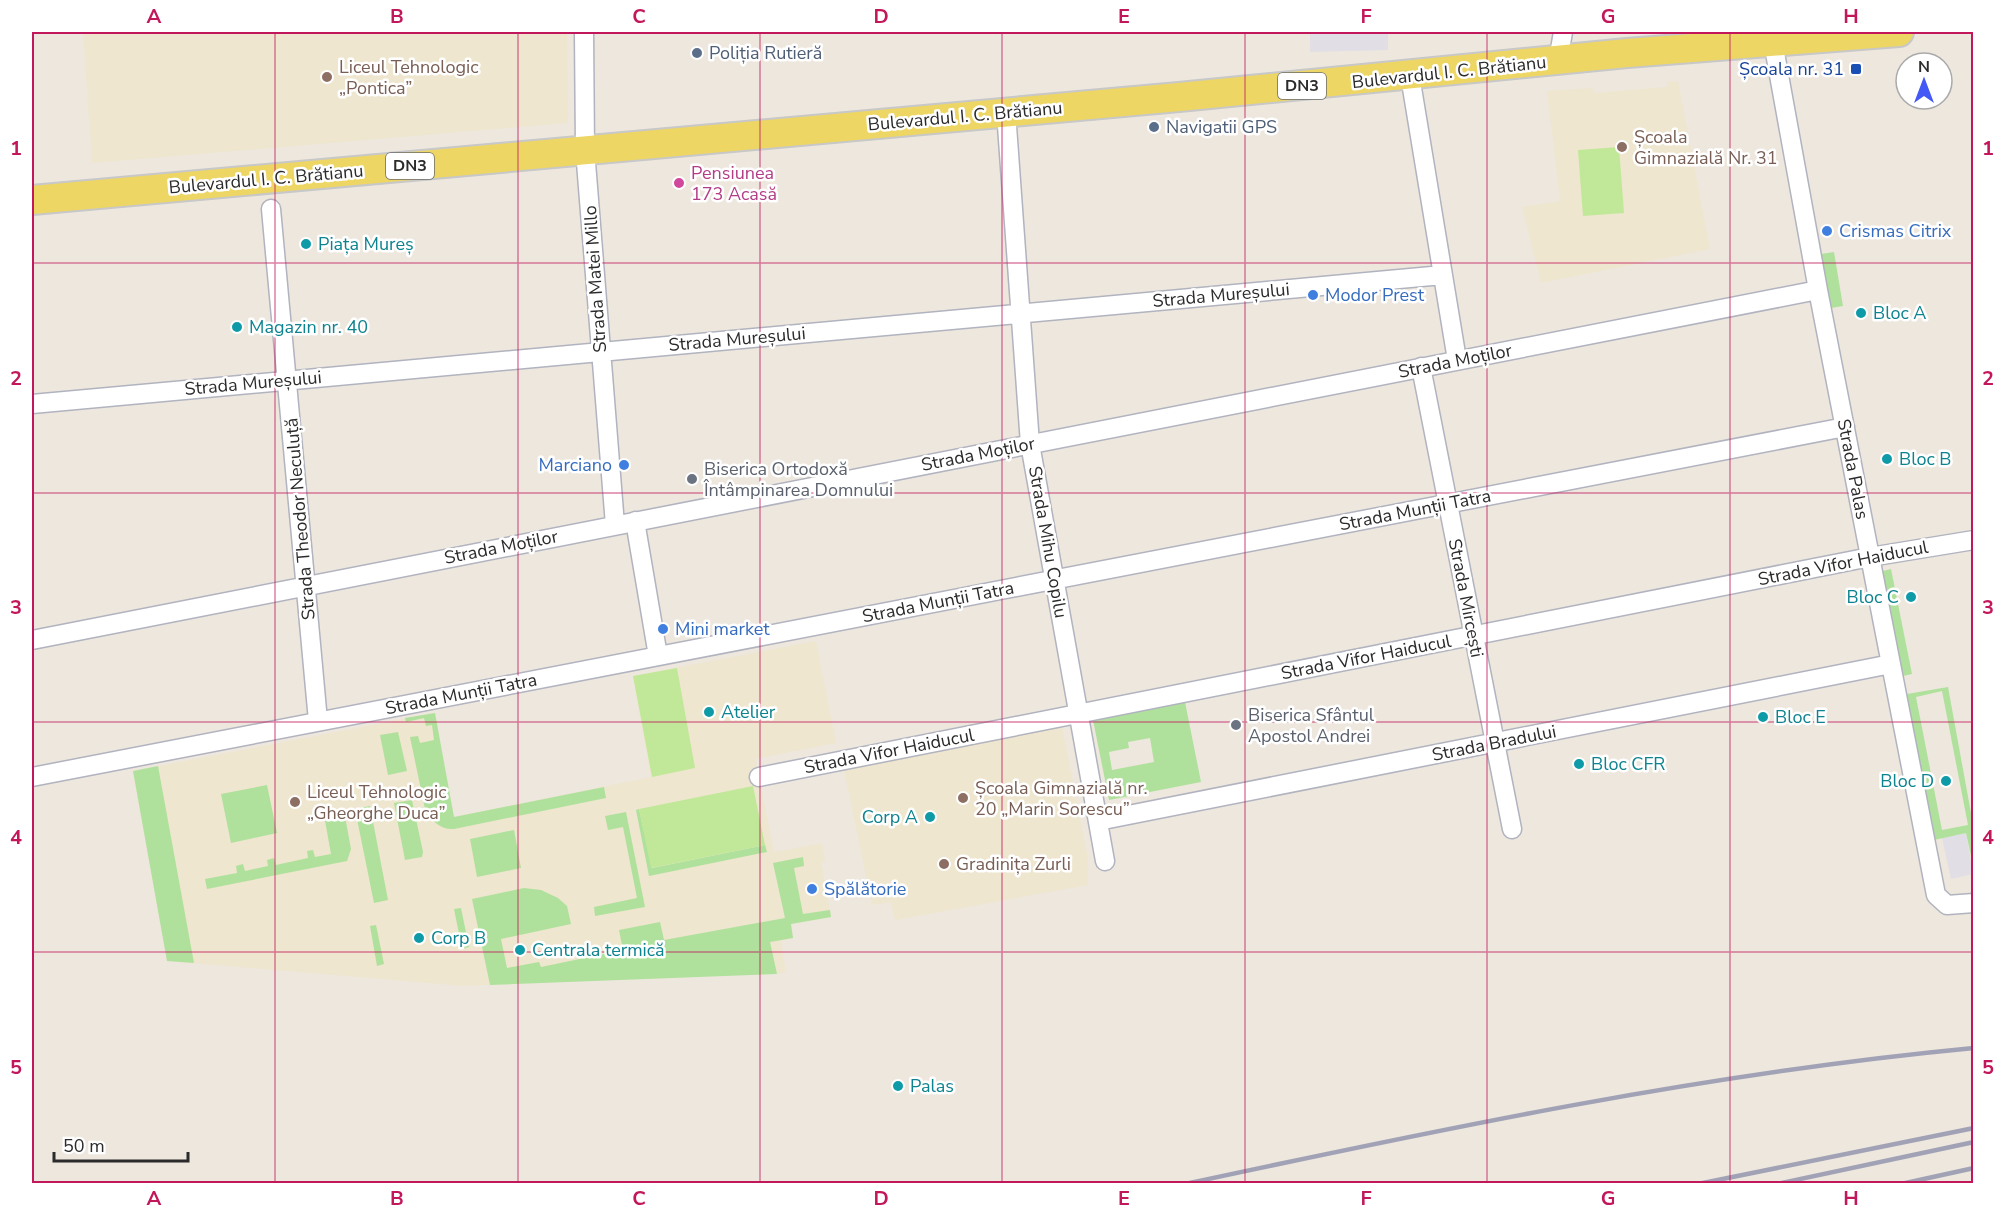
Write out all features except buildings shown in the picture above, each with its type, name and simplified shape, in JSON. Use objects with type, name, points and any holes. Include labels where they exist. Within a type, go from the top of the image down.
[{"type":"main road","name":"Bulevardul I. C. Brătianu","points":[[32,200],[1410,76],[1758,39],[1899,32]]},
{"type":"street","name":"Strada Matei Millo","points":[[584,32],[585,150],[615,525]]},
{"type":"street","points":[[1557,61],[1563,32]]},
{"type":"street","name":"Strada Palas","points":[[1758,39],[1818,290],[1936,895],[1947,905],[1974,903]]},
{"type":"street","points":[[1410,76],[1457,360]]},
{"type":"street","name":"Strada Mihu Copilu","points":[[1006,112],[1030,444],[1105,861]]},
{"type":"street","name":"Strada Theodor Neculuță","points":[[270,208],[318,721]]},
{"type":"street","name":"Strada Mureșului","points":[[32,404],[1443,275]]},
{"type":"street","name":"Strada Moților","points":[[32,639],[1818,290]]},
{"type":"street","name":"Strada Mircești","points":[[1421,367],[1512,829]]},
{"type":"street","name":"Strada Munții Tatra","points":[[32,777],[1845,427]]},
{"type":"street","points":[[635,521],[658,656]]},
{"type":"street","name":"Strada Vifor Haiducul","points":[[759,777],[1870,557],[1974,540]]},
{"type":"street","name":"Strada Bradului","points":[[1098,821],[1891,664]]},
{"type":"shaded area","name":"Liceul Tehnologic „Pontica”","points":[[83,32],[567,32],[568,123],[92,163]]},
{"type":"shaded area","points":[[1310,32],[1388,32],[1388,50],[1310,52]]},
{"type":"shaded area","name":"Școala Gimnazială Nr. 31","points":[[1678,81],[1710,249],[1541,283],[1522,207],[1560,201],[1547,91],[1593,88],[1594,93],[1667,87],[1667,82]]},
{"type":"shaded area","name":"Liceul Tehnologic „Gheorghe Duca”","points":[[816,641],[836,743],[755,759],[774,852],[822,843],[825,861],[821,862],[831,917],[791,924],[793,938],[781,941],[786,973],[463,986],[167,961],[133,771],[435,713],[454,817],[651,777],[633,676]]},
{"type":"shaded area","name":"Școala Gimnazială nr. 20 „Marin Sorescu”","points":[[1062,727],[1088,859],[1088,885],[895,920],[891,902],[872,905],[844,770]]},
{"type":"shaded area","points":[[1966,833],[1973,874],[1951,879],[1942,838]]},
{"type":"green space","points":[[1619,147],[1624,213],[1583,216],[1578,150]]},
{"type":"green space","points":[[1834,252],[1843,306],[1831,308],[1821,254]]},
{"type":"green space","points":[[1891,569],[1912,674],[1903,676],[1883,571]]},
{"type":"green space","points":[[677,668],[695,768],[652,777],[633,676]]},
{"type":"green space","points":[[1948,687],[1973,824],[1973,856],[1971,856],[1966,833],[1934,840],[1907,694]],"holes":[[[1942,691],[1968,825],[1942,830],[1916,697]]]},
{"type":"green space","points":[[1185,702],[1201,782],[1109,800],[1093,720]],"holes":[[[1150,738],[1154,762],[1112,770],[1109,752],[1129,748],[1128,742]]]},
{"type":"green space","points":[[435,713],[454,817],[604,787],[606,798],[454,829],[440,826],[425,809],[410,737],[418,736],[420,743],[434,740],[432,725],[426,726],[424,718],[406,722],[405,718]]},
{"type":"green space","points":[[398,732],[407,771],[388,775],[380,735]]},
{"type":"green space","points":[[158,766],[194,963],[167,961],[133,771]]},
{"type":"green space","points":[[267,785],[277,833],[231,843],[221,794]]},
{"type":"green space","points":[[753,786],[765,845],[651,868],[639,809]]},
{"type":"green space","points":[[412,800],[423,852],[422,857],[405,860],[394,803]]},
{"type":"green space","points":[[370,806],[388,900],[374,903],[355,809]]},
{"type":"green space","points":[[639,809],[652,868],[765,845],[767,852],[649,876],[636,810]]},
{"type":"green space","points":[[344,811],[351,849],[347,861],[207,889],[205,879],[237,873],[236,866],[243,864],[245,871],[268,866],[267,860],[274,858],[276,865],[308,858],[307,851],[313,850],[315,857],[331,854],[324,815]]},
{"type":"green space","points":[[626,812],[645,907],[595,916],[594,907],[637,898],[623,827],[608,830],[605,816]]},
{"type":"green space","points":[[514,830],[521,868],[477,877],[470,839]]},
{"type":"green space","points":[[803,857],[804,866],[794,868],[803,914],[830,910],[831,917],[791,924],[793,938],[770,942],[777,974],[490,985],[472,899],[524,888],[541,890],[558,898],[567,906],[571,924],[501,939],[507,968],[539,962],[541,967],[623,950],[619,930],[660,922],[664,940],[785,918],[773,863]]},
{"type":"green space","points":[[461,908],[469,947],[462,949],[454,909]]},
{"type":"green space","points":[[376,925],[384,964],[377,966],[370,926]]},
{"type":"railway","points":[[1185,1184],[1479,1123],[1676,1087],[1874,1059],[1974,1048]]},
{"type":"railway","points":[[1698,1184],[1974,1128]]},
{"type":"railway","points":[[1777,1184],[1974,1142]]},
{"type":"railway","points":[[1901,1184],[1974,1168]]},
{"type":"place","name":"Poliția Rutieră","points":[[697,53]]},
{"type":"place","name":"Școala nr. 31","points":[[1856,69]]},
{"type":"place","name":"Liceul Tehnologic „Pontica”","points":[[327,77]]},
{"type":"place","name":"Navigatii GPS","points":[[1154,127]]},
{"type":"place","name":"Școala Gimnazială Nr. 31","points":[[1622,147]]},
{"type":"place","name":"Pensiunea 173 Acasă","points":[[679,183]]},
{"type":"place","name":"Crismas Citrix","points":[[1827,231]]},
{"type":"place","name":"Piața Mureș","points":[[306,244]]},
{"type":"place","name":"Modor Prest","points":[[1313,295]]},
{"type":"place","name":"Bloc A","points":[[1861,313]]},
{"type":"place","name":"Magazin nr. 40","points":[[237,327]]},
{"type":"place","name":"Bloc B","points":[[1887,459]]},
{"type":"place","name":"Marciano","points":[[624,465]]},
{"type":"place","name":"Biserica Ortodoxă Întâmpinarea Domnului","points":[[692,479]]},
{"type":"place","name":"Bloc C","points":[[1911,597]]},
{"type":"place","name":"Mini market","points":[[663,629]]},
{"type":"place","name":"Atelier","points":[[709,712]]},
{"type":"place","name":"Bloc E","points":[[1763,717]]},
{"type":"place","name":"Biserica Sfântul Apostol Andrei","points":[[1236,725]]},
{"type":"place","name":"Bloc CFR","points":[[1579,764]]},
{"type":"place","name":"Bloc D","points":[[1946,781]]},
{"type":"place","name":"Școala Gimnazială nr. 20 „Marin Sorescu”","points":[[963,798]]},
{"type":"place","name":"Liceul Tehnologic „Gheorghe Duca”","points":[[295,802]]},
{"type":"place","name":"Corp A","points":[[930,817]]},
{"type":"place","name":"Gradinița Zurli","points":[[944,864]]},
{"type":"place","name":"Spălătorie","points":[[812,889]]},
{"type":"place","name":"Corp B","points":[[419,938]]},
{"type":"place","name":"Centrala termică","points":[[520,950]]},
{"type":"place","name":"Palas","points":[[898,1086]]}]
